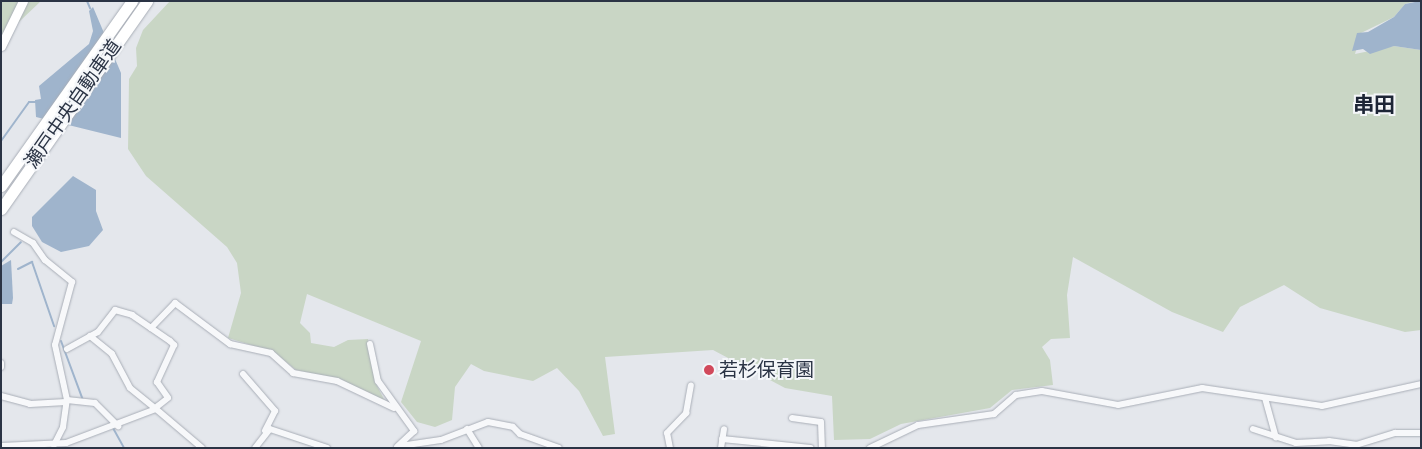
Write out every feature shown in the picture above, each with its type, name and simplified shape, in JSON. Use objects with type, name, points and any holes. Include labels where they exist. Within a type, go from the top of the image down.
[{"type":"highway","name":"瀬戸中央自動車道","points":[[1,211],[38,143],[132,1]]},
{"type":"highway","name":"瀬戸中央自動車道","points":[[1,186],[38,143],[146,1]]},
{"type":"street","points":[[1,46],[23,1]]},
{"type":"street","points":[[14,232],[33,243],[45,260],[72,282],[55,345],[66,401],[58,446]]},
{"type":"street","points":[[151,328],[175,302],[230,344],[271,353],[293,373],[337,381],[394,408]]},
{"type":"street","points":[[1,446],[58,446],[108,430],[155,408],[168,398],[157,379],[174,345],[151,328],[115,310],[102,329],[67,348]]},
{"type":"street","points":[[90,336],[112,354],[130,388],[202,448]]},
{"type":"street","points":[[370,344],[378,381],[394,408],[414,430],[398,447]]},
{"type":"street","points":[[243,374],[275,411],[265,434]]},
{"type":"street","points":[[870,448],[918,426],[994,414],[1016,395],[1042,391],[1118,405],[1186,388],[1322,406],[1421,384]]},
{"type":"street","points":[[670,448],[667,432],[686,414],[691,385]]},
{"type":"street","points":[[1,396],[30,404],[66,401],[94,403],[117,426]]},
{"type":"street","points":[[1265,398],[1276,438]]},
{"type":"street","points":[[792,418],[821,422],[822,448]]},
{"type":"street","points":[[398,447],[441,440],[468,429],[499,423],[559,448]]},
{"type":"street","points":[[255,448],[270,429],[327,448]]},
{"type":"street","points":[[468,429],[479,448]]},
{"type":"street","points":[[720,448],[724,429]]},
{"type":"street","points":[[1253,429],[1276,438],[1356,445],[1395,433],[1421,433]]},
{"type":"street","points":[[722,439],[810,448]]},
{"type":"green space","points":[[1,1],[41,1],[1,39]]},
{"type":"green space","points":[[170,1],[1416,1],[1405,4],[1394,17],[1361,33],[1355,54],[1394,46],[1421,50],[1421,330],[1405,332],[1320,308],[1284,285],[1240,307],[1223,332],[1172,312],[1073,257],[1067,295],[1070,338],[1051,339],[1042,347],[1050,360],[1053,385],[1012,390],[990,408],[901,424],[870,439],[834,440],[832,396],[785,388],[713,350],[605,357],[615,434],[603,436],[579,391],[557,368],[533,381],[484,371],[471,364],[455,387],[452,420],[435,427],[417,422],[401,402],[421,341],[307,294],[300,323],[310,333],[311,343],[334,347],[348,340],[368,339],[375,382],[385,401],[339,379],[296,370],[274,352],[228,338],[241,293],[237,263],[227,247],[146,176],[128,149],[129,79],[137,66],[136,48],[143,30]]},
{"type":"water","points":[[1420,1],[1421,50],[1394,46],[1370,54],[1363,49],[1352,51],[1357,33],[1368,32],[1394,17],[1405,4]]},
{"type":"water","points":[[93,7],[121,73],[121,138],[36,117],[35,100],[41,99],[39,86],[89,44],[93,31],[89,11]]},
{"type":"water","points":[[73,176],[96,190],[96,211],[103,230],[89,246],[61,252],[42,242],[32,226],[32,217]]},
{"type":"water","points":[[11,260],[12,304],[2,304],[1,266]]},
{"type":"waterway","points":[[87,1],[90,8]]},
{"type":"waterway","points":[[1,141],[29,102],[36,102]]},
{"type":"waterway","points":[[1,262],[21,242]]},
{"type":"waterway","points":[[18,269],[32,262],[54,326]]},
{"type":"waterway","points":[[61,341],[83,400]]},
{"type":"waterway","points":[[113,428],[124,448]]},
{"type":"place","name":"若杉保育園","points":[[709,370]]},
{"type":"district","name":"串田","points":[[1374,105]]}]
